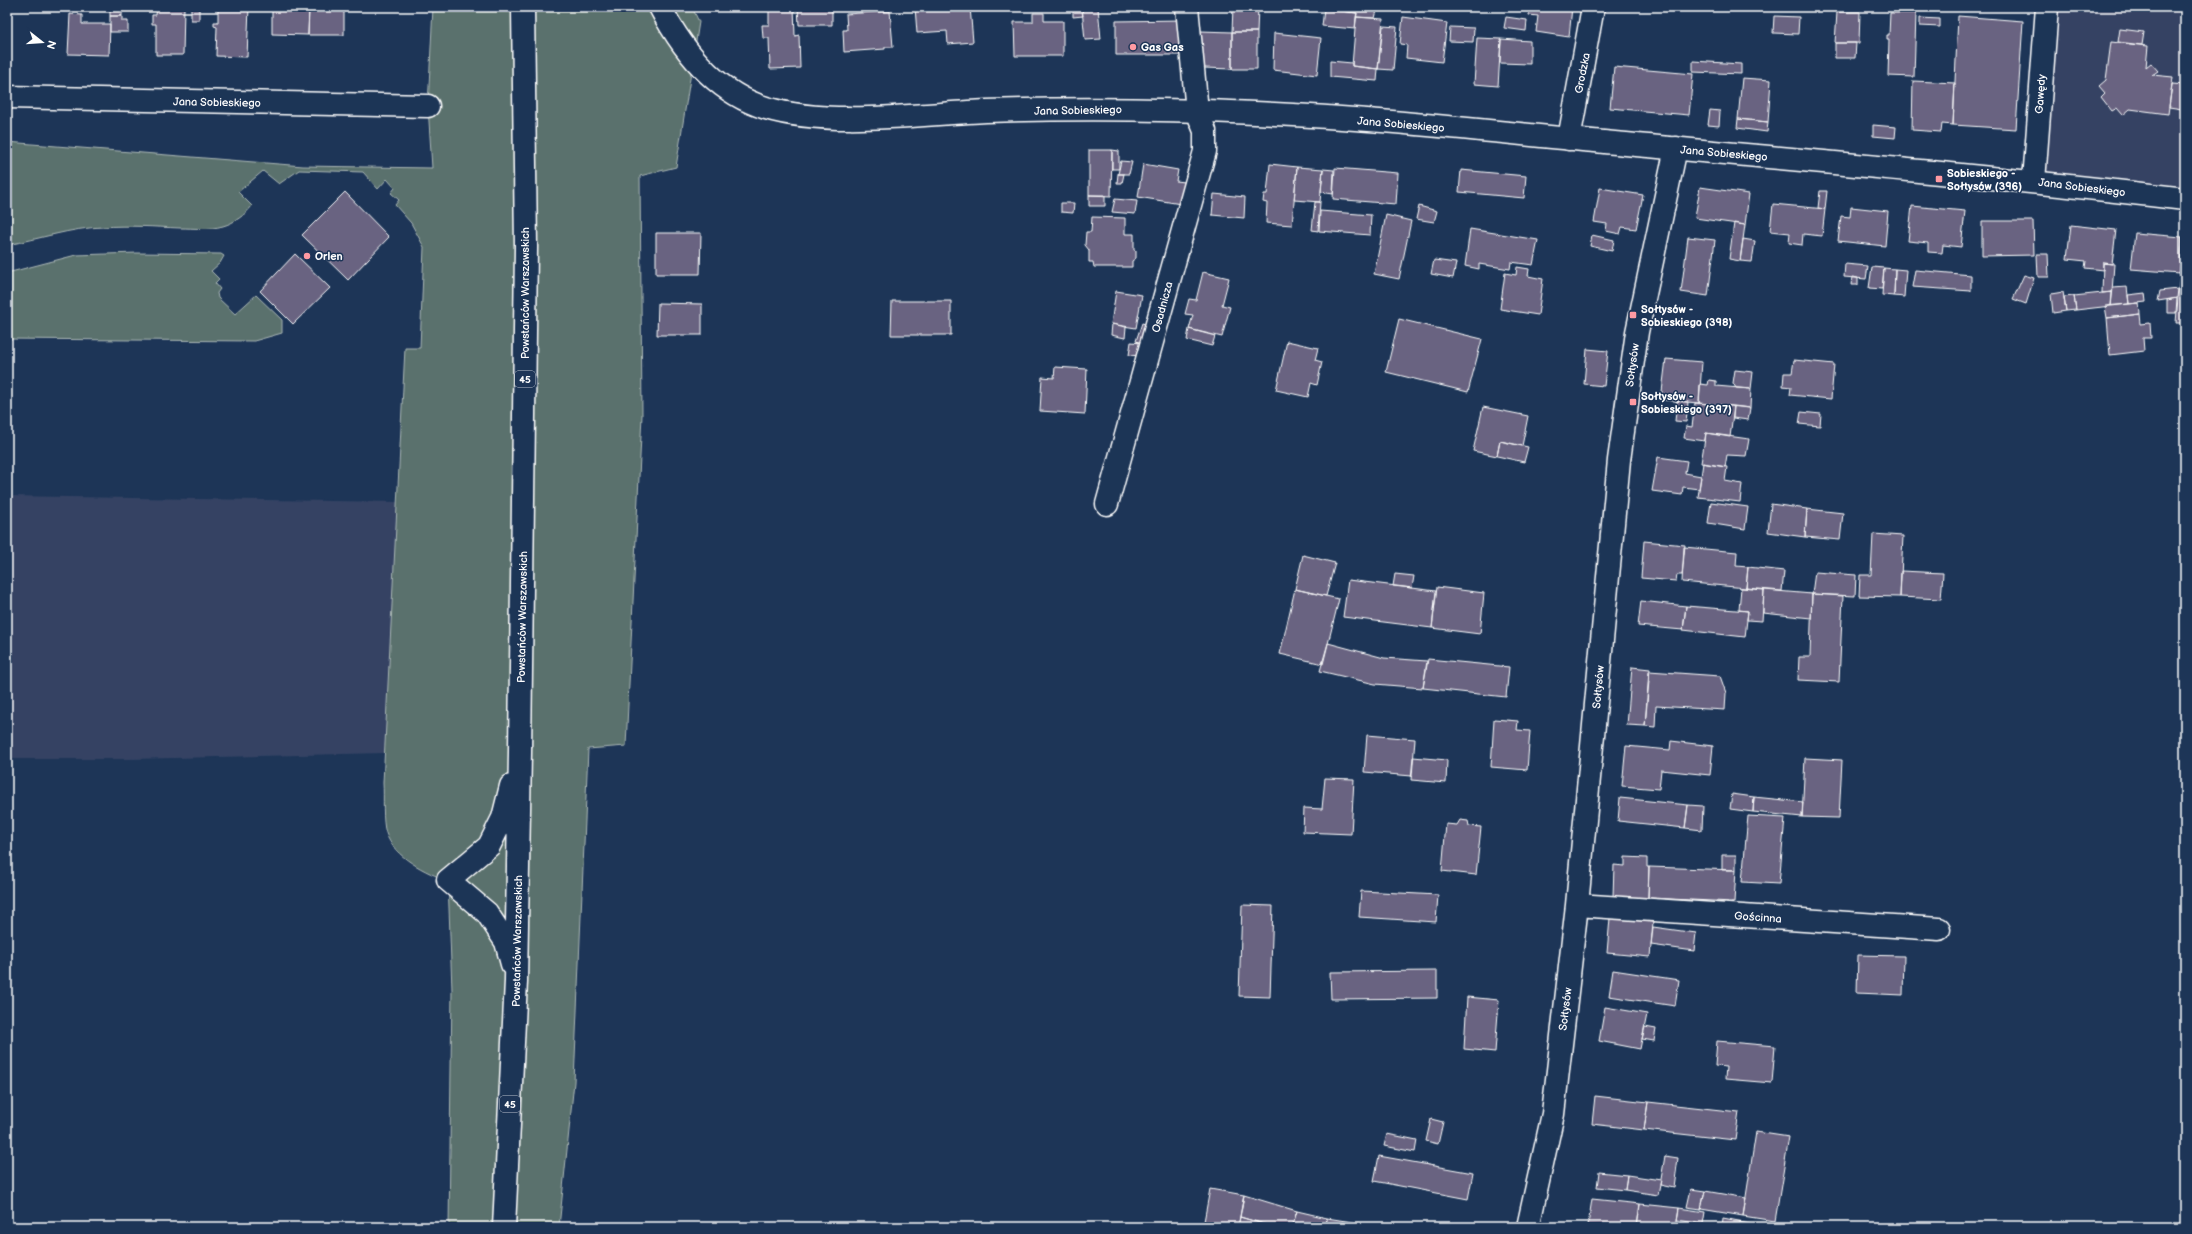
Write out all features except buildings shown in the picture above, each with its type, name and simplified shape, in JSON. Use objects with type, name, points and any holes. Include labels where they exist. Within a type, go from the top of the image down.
[{"type":"street","name":"Powstańców Warszawskich","points":[[504,1227],[516,981],[520,752],[526,255],[523,7]]},
{"type":"street","name":"Jana Sobieskiego","points":[[660,7],[685,48],[711,78],[739,96],[770,109],[805,115],[846,118],[989,111],[1124,109],[1318,116],[2034,181],[2185,199]]},
{"type":"street","name":"Osadnicza","points":[[1107,504],[1205,151],[1206,131],[1197,111],[1187,7]]},
{"type":"street","name":"Grodzka","points":[[1569,139],[1593,7]]},
{"type":"street","name":"Gawędy","points":[[2034,181],[2047,7]]},
{"type":"street","name":"Jana Sobieskiego","points":[[7,97],[428,106]]},
{"type":"street","name":"Sołtysów","points":[[1528,1227],[1553,1114],[1577,905],[1619,460],[1637,332],[1676,148]]},
{"type":"street","points":[[516,981],[506,942],[487,913],[448,880],[489,846],[503,818],[520,752]]},
{"type":"street","name":"Gościnna","points":[[1577,905],[1940,929]]},
{"type":"shaded area","points":[[2047,7],[2185,7],[2185,199],[2034,181]]},
{"type":"shaded area","points":[[7,496],[398,502],[385,753],[130,759],[7,759]]},
{"type":"green space","points":[[433,7],[692,7],[699,22],[676,167],[640,176],[642,415],[626,746],[588,749],[574,1082],[559,1227],[449,1227],[452,990],[448,881],[430,873],[403,857],[390,842],[385,828],[383,783],[405,348],[420,348],[424,247],[411,223],[395,205],[399,200],[391,193],[395,188],[387,179],[378,189],[363,172],[299,170],[279,184],[263,171],[238,192],[252,206],[239,218],[223,226],[202,228],[113,226],[79,229],[7,245],[7,142],[303,166],[432,168],[428,106]]},
{"type":"green space","points":[[137,253],[221,254],[224,256],[220,263],[211,271],[219,279],[215,283],[220,289],[217,293],[218,298],[235,314],[256,295],[282,320],[282,333],[254,341],[7,339],[7,273],[76,255]]},
{"type":"place","name":"Gas Gas","points":[[1133,47]]},
{"type":"place","name":"Sobieskiego - Sołtysów (396)","points":[[1939,179]]},
{"type":"place","name":"Orlen","points":[[307,256]]},
{"type":"place","name":"Sołtysów - Sobieskiego (398)","points":[[1633,315]]},
{"type":"place","name":"Sołtysów - Sobieskiego (397)","points":[[1633,402]]}]
